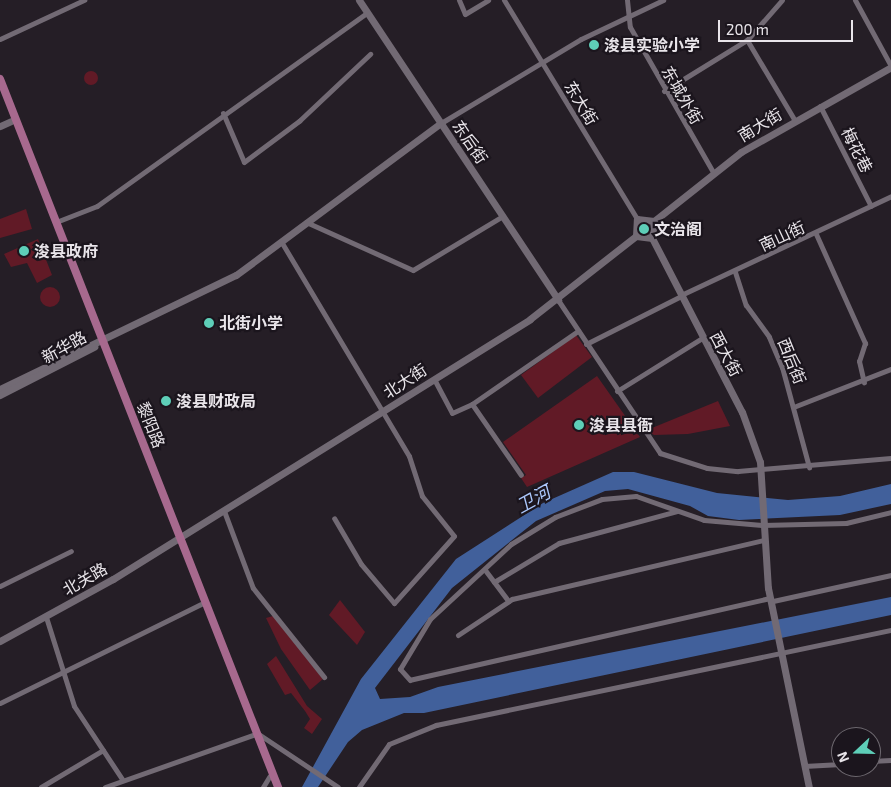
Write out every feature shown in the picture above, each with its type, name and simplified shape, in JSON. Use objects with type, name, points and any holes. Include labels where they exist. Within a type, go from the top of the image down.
[{"type":"main road","name":"黎阳路","points":[[0,80],[101,343]]},
{"type":"main road","name":"黎阳路","points":[[0,93],[101,343],[274,783]]},
{"type":"main road","name":"黎阳路","points":[[178,539],[201,604],[255,734]]},
{"type":"street","points":[[0,39],[84,0]]},
{"type":"street","name":"东后街","points":[[359,0],[558,300]]},
{"type":"street","points":[[459,0],[465,14],[488,0]]},
{"type":"street","name":"东大街","points":[[504,0],[637,219]]},
{"type":"street","name":"东城外街","points":[[627,0],[628,15],[664,91],[713,172]]},
{"type":"street","points":[[101,343],[225,281],[282,243],[306,222],[441,123],[542,62],[628,15],[663,0]]},
{"type":"street","points":[[664,91],[747,40],[782,0]]},
{"type":"street","points":[[855,0],[891,67]]},
{"type":"street","points":[[56,222],[90,210],[223,113],[367,13]]},
{"type":"street","points":[[747,40],[795,120]]},
{"type":"street","points":[[223,113],[244,162],[299,121],[370,54]]},
{"type":"street","name":"南大街","points":[[654,221],[713,172],[795,120],[891,67]]},
{"type":"street","name":"梅花巷","points":[[820,106],[871,206]]},
{"type":"street","points":[[0,126],[11,121]]},
{"type":"street","name":"南山街","points":[[586,344],[681,296],[816,234],[891,196]]},
{"type":"street","points":[[306,222],[413,270],[503,216]]},
{"type":"street","points":[[637,219],[654,221],[652,238],[636,236],[637,219]]},
{"type":"street","points":[[816,234],[864,343],[859,366],[864,382]]},
{"type":"street","name":"北大街","points":[[178,539],[558,300],[636,236]]},
{"type":"street","name":"西大街","points":[[652,238],[702,338],[742,412],[762,472],[763,540],[771,602],[809,787]]},
{"type":"street","points":[[282,243],[384,411],[409,456],[422,496],[454,536],[394,603],[361,564],[334,518]]},
{"type":"street","name":"西后街","points":[[735,272],[746,305],[769,337],[796,406],[809,468]]},
{"type":"street","points":[[558,300],[660,453],[707,468],[762,472],[891,458]]},
{"type":"street","points":[[434,379],[452,413],[472,404],[578,331]]},
{"type":"street","points":[[617,390],[702,338]]},
{"type":"street","name":"新华路","points":[[0,389],[101,343]]},
{"type":"street","name":"新华路","points":[[0,395],[101,343]]},
{"type":"street","points":[[796,406],[864,382],[891,369]]},
{"type":"street","points":[[472,404],[521,475]]},
{"type":"street","points":[[891,512],[846,523],[722,524],[636,496],[602,499],[528,533],[427,622],[401,665],[407,679],[891,575]]},
{"type":"street","points":[[494,582],[559,543],[679,510]]},
{"type":"street","points":[[224,511],[253,588],[324,677]]},
{"type":"street","name":"北关路","points":[[0,640],[46,617],[178,539]]},
{"type":"street","points":[[458,635],[508,601],[763,540]]},
{"type":"street","points":[[0,586],[71,551]]},
{"type":"street","points":[[485,570],[508,601]]},
{"type":"street","points":[[0,703],[65,673],[201,604]]},
{"type":"street","points":[[46,617],[74,706],[122,778]]},
{"type":"street","points":[[359,787],[389,744],[436,726],[780,649],[891,630]]},
{"type":"street","points":[[105,787],[122,778],[255,734],[338,787]]},
{"type":"street","points":[[41,787],[103,750]]},
{"type":"street","points":[[804,766],[831,765]]},
{"type":"street","points":[[263,787],[274,783]]},
{"type":"shaded area","points":[[88,71],[94,71],[98,78],[94,85],[88,85],[84,81],[84,75]]},
{"type":"shaded area","points":[[26,209],[32,229],[0,238],[0,219]]},
{"type":"shaded area","points":[[38,239],[52,275],[37,283],[27,263],[11,267],[4,254]]},
{"type":"shaded area","points":[[50,287],[57,290],[60,297],[57,304],[50,307],[43,304],[40,297],[43,290]]},
{"type":"shaded area","points":[[576,335],[592,357],[538,398],[521,375]]},
{"type":"shaded area","name":"浚县县衙","points":[[597,376],[640,437],[527,487],[521,478],[526,475],[503,442]]},
{"type":"shaded area","points":[[718,401],[730,426],[688,434],[654,435],[647,430]]},
{"type":"shaded area","points":[[340,600],[365,632],[357,645],[329,615]]},
{"type":"shaded area","points":[[273,616],[323,679],[310,690],[281,649],[266,618]]},
{"type":"shaded area","points":[[276,656],[307,706],[322,719],[312,734],[304,728],[310,719],[305,711],[291,693],[285,695],[267,664]]},
{"type":"water","points":[[613,472],[634,472],[717,493],[788,500],[840,496],[891,484],[891,504],[840,515],[739,520],[708,516],[690,506],[628,489],[605,491],[536,521],[452,588],[375,688],[380,699],[410,697],[438,687],[891,597],[891,615],[424,713],[404,713],[362,730],[348,742],[318,787],[302,787],[361,679],[456,559],[543,503]]},
{"type":"place","name":"浚县实验小学","points":[[594,45]]},
{"type":"place","name":"文治阁","points":[[644,229]]},
{"type":"place","name":"浚县政府","points":[[24,251]]},
{"type":"place","name":"北街小学","points":[[209,323]]},
{"type":"place","name":"浚县财政局","points":[[166,401]]},
{"type":"place","name":"浚县县衙","points":[[579,425]]},
{"type":"water label","name":"卫河","points":[[533,499]]}]
